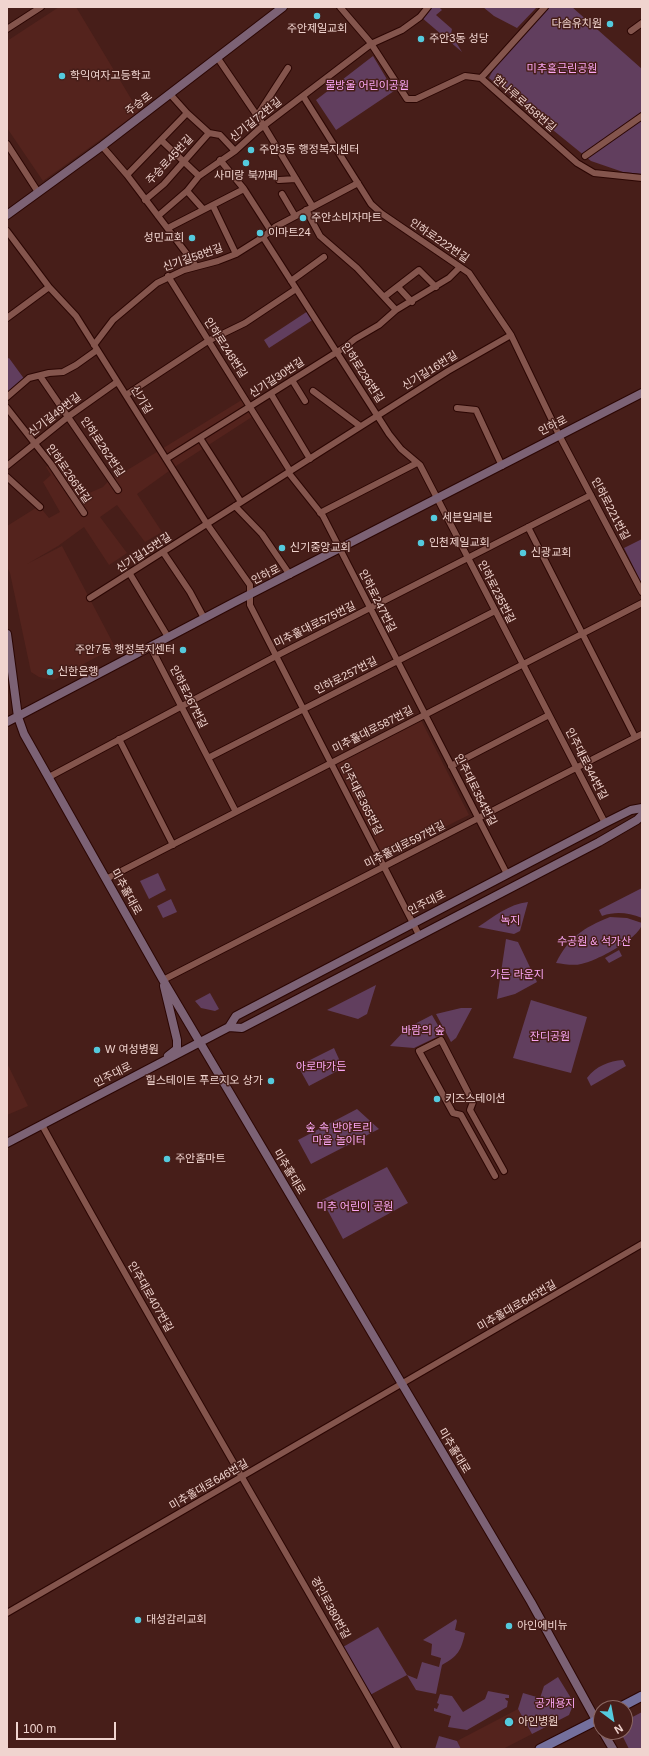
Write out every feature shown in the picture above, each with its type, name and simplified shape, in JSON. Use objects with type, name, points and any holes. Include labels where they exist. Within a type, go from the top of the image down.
[{"type":"main road","name":"주승로","points":[[7,215],[102,146],[283,7]]},
{"type":"main road","name":"인하로","points":[[7,722],[204,618],[340,550],[642,393]]},
{"type":"main road","name":"미추홀대로","points":[[7,634],[18,717],[24,734],[200,1044],[531,1602],[593,1710]]},
{"type":"main road","name":"인주대로","points":[[7,1143],[156,1065],[200,1044],[229,1027],[236,1016],[605,823],[632,810],[642,808]]},
{"type":"main road","name":"인주대로","points":[[229,1027],[242,1028],[599,842],[637,820],[642,815]]},
{"type":"main road","points":[[156,1065],[177,1049],[177,1040],[163,980]]},
{"type":"main road","points":[[633,1701],[642,1696]]},
{"type":"main road","points":[[540,1749],[593,1722]]},
{"type":"main road","points":[[608,1740],[613,1749]]},
{"type":"street","points":[[7,29],[41,7]]},
{"type":"street","points":[[340,7],[371,44]]},
{"type":"street","name":"신기길72번길","points":[[158,216],[188,191],[199,176],[235,151],[302,96],[371,44],[402,30],[420,17],[428,7]]},
{"type":"street","points":[[481,78],[545,7]]},
{"type":"street","points":[[631,31],[642,23]]},
{"type":"street","name":"한나루로458번길","points":[[371,44],[406,99],[416,99],[465,76],[481,78],[577,163],[594,172],[642,178]]},
{"type":"street","points":[[217,57],[264,126],[313,206]]},
{"type":"street","points":[[257,116],[288,68]]},
{"type":"street","points":[[170,94],[187,113],[209,133],[220,135],[235,151]]},
{"type":"street","name":"인하로222번길","points":[[302,96],[371,204],[380,213],[469,273],[511,335],[559,435]]},
{"type":"street","name":"주승로45번길","points":[[127,174],[187,113]]},
{"type":"street","points":[[585,156],[642,116]]},
{"type":"street","name":"주승로45번길","points":[[145,200],[164,184],[209,133]]},
{"type":"street","points":[[161,140],[199,176]]},
{"type":"street","points":[[7,144],[38,192]]},
{"type":"street","name":"주승로45번길","points":[[102,146],[127,174],[145,200],[196,266]]},
{"type":"street","points":[[220,160],[244,189],[271,231]]},
{"type":"street","points":[[279,180],[296,179]]},
{"type":"street","name":"신기길58번길","points":[[7,396],[29,378],[49,373],[63,372],[76,365],[95,348],[113,320],[140,296],[168,276],[236,254],[295,216],[358,183]]},
{"type":"street","points":[[168,228],[244,189]]},
{"type":"street","points":[[188,191],[203,209]]},
{"type":"street","points":[[282,194],[295,216]]},
{"type":"street","points":[[213,206],[236,254]]},
{"type":"street","points":[[306,210],[320,236],[357,268],[396,310]]},
{"type":"street","name":"신기길","points":[[7,231],[49,286],[76,316],[208,524],[250,585]]},
{"type":"street","name":"인하로236번길","points":[[263,237],[378,415],[388,434],[401,449],[417,463],[437,499]]},
{"type":"street","points":[[291,280],[324,257]]},
{"type":"street","name":"신기길30번길","points":[[166,459],[379,325],[396,310],[412,302],[436,286],[460,267]]},
{"type":"street","points":[[384,297],[419,270],[436,286]]},
{"type":"street","name":"인하로248번길","points":[[168,276],[289,472],[320,513],[340,550]]},
{"type":"street","points":[[7,318],[49,286]]},
{"type":"street","points":[[398,287],[412,302]]},
{"type":"street","points":[[126,395],[208,341],[245,324],[296,289]]},
{"type":"street","name":"신기길16번길","points":[[208,524],[459,364],[511,335]]},
{"type":"street","name":"인하로262번길","points":[[40,376],[118,490]]},
{"type":"street","points":[[292,380],[305,401]]},
{"type":"street","name":"신기길49번길","points":[[7,466],[36,444],[68,416],[117,382]]},
{"type":"street","points":[[313,391],[360,426]]},
{"type":"street","points":[[271,394],[310,459]]},
{"type":"street","name":"인하로266번길","points":[[7,408],[36,444],[84,513]]},
{"type":"street","points":[[457,408],[476,410],[502,466]]},
{"type":"street","name":"인하로221번길","points":[[559,435],[642,592]]},
{"type":"street","points":[[200,438],[238,504],[273,548],[290,575]]},
{"type":"street","points":[[320,513],[417,463]]},
{"type":"street","points":[[7,477],[40,507]]},
{"type":"street","name":"미추홀대로575번길","points":[[49,777],[276,656],[591,495]]},
{"type":"street","name":"인하로235번길","points":[[437,499],[523,665]]},
{"type":"street","name":"신기길15번길","points":[[90,598],[208,524]]},
{"type":"street","points":[[528,527],[635,737]]},
{"type":"street","name":"인하로247번길","points":[[340,550],[425,715]]},
{"type":"street","points":[[163,552],[190,592],[204,618]]},
{"type":"street","points":[[130,574],[168,637]]},
{"type":"street","name":"인주대로365번길","points":[[250,585],[250,605],[419,935]]},
{"type":"street","name":"미추홀대로587번길","points":[[106,879],[642,603]]},
{"type":"street","points":[[397,661],[495,611]]},
{"type":"street","name":"인하로267번길","points":[[150,646],[236,812]]},
{"type":"street","name":"인하로257번길","points":[[303,709],[397,661]]},
{"type":"street","name":"인주대로344번길","points":[[523,665],[605,823]]},
{"type":"street","points":[[208,758],[303,709]]},
{"type":"street","name":"인주대로354번길","points":[[425,715],[507,874]]},
{"type":"street","points":[[451,766],[549,715]]},
{"type":"street","name":"미추홀대로597번길","points":[[163,980],[642,734]]},
{"type":"street","points":[[119,739],[173,845]]},
{"type":"street","points":[[495,1176],[461,1115],[453,1113],[419,1051],[441,1040],[472,1102],[470,1110],[504,1171]]},
{"type":"street","name":"인주대로407번길","points":[[42,1125],[76,1189],[243,1477]]},
{"type":"street","name":"미추홀대로645번길","points":[[402,1384],[642,1244]]},
{"type":"street","name":"미추홀대로646번길","points":[[7,1613],[402,1384]]},
{"type":"street","name":"경인로380번길","points":[[243,1477],[398,1749]]},
{"type":"shaded area","name":"학익여자고등학교","points":[[59,7],[76,7],[139,112],[43,181],[7,128],[7,41]]},
{"type":"shaded area","points":[[245,398],[255,415],[176,466],[137,494],[162,532],[145,542],[117,505],[100,517],[127,553],[109,565],[84,527],[58,546],[27,564],[62,546],[115,647],[54,680],[39,677],[31,672],[10,573],[7,567],[7,526],[39,506],[49,518],[60,512],[43,482],[51,475],[46,467],[61,456],[87,494],[103,487],[112,477],[116,477]]},
{"type":"shaded area","points":[[421,720],[469,815],[384,857],[336,764]]},
{"type":"shaded area","points":[[7,1063],[28,1106],[7,1115]]},
{"type":"shaded area","name":"아인병원","points":[[518,1709],[532,1734],[503,1749],[461,1749],[457,1741]]},
{"type":"green space","points":[[429,7],[439,7],[442,10],[436,15],[452,29],[451,34],[462,52],[421,17]]},
{"type":"green space","points":[[483,7],[537,7],[517,28],[494,16]]},
{"type":"green space","name":"미추홀근린공원","points":[[550,7],[572,7],[642,69],[642,174],[623,172],[591,161],[489,78],[494,68],[515,39],[532,21]]},
{"type":"green space","name":"물방울 어린이공원","points":[[373,56],[394,91],[336,130],[316,100]]},
{"type":"green space","points":[[308,311],[314,319],[269,348],[264,340]]},
{"type":"green space","points":[[9,358],[25,380],[7,397],[7,359]]},
{"type":"green space","points":[[642,539],[642,584],[624,548]]},
{"type":"green space","points":[[158,873],[166,890],[149,899],[140,881]]},
{"type":"green space","points":[[642,888],[642,918],[622,913],[602,916],[599,910]]},
{"type":"green space","points":[[171,899],[177,912],[163,918],[157,906]]},
{"type":"green space","name":"녹지","points":[[528,902],[520,931],[514,934],[478,927],[495,915],[514,905]]},
{"type":"green space","name":"수공원 & 석가산","points":[[610,917],[627,918],[642,923],[640,929],[626,942],[596,959],[578,965],[556,963],[566,946],[578,934],[592,925]]},
{"type":"green space","name":"가든 라운지","points":[[506,939],[518,942],[537,982],[515,994],[497,999]]},
{"type":"green space","points":[[619,950],[622,956],[609,963],[605,958]]},
{"type":"green space","points":[[376,985],[367,1014],[358,1019],[327,1010]]},
{"type":"green space","points":[[210,993],[219,1009],[215,1011],[201,1008],[195,1001]]},
{"type":"green space","name":"잔디공원","points":[[531,1000],[587,1017],[571,1073],[513,1058]]},
{"type":"green space","name":"바람의 숲","points":[[461,1008],[472,1008],[456,1038],[451,1042],[436,1014]]},
{"type":"green space","name":"바람의 숲","points":[[432,1015],[443,1034],[414,1048],[390,1046],[407,1028]]},
{"type":"green space","name":"아로마가든","points":[[334,1048],[343,1068],[309,1086],[298,1066]]},
{"type":"green space","points":[[623,1060],[626,1066],[591,1086],[587,1078],[594,1070],[608,1063]]},
{"type":"green space","name":"숲 속 반야트리 마을 놀이터","points":[[357,1109],[379,1129],[311,1164],[298,1140]]},
{"type":"green space","name":"미추 어린이 공원","points":[[387,1167],[408,1203],[343,1239],[322,1200]]},
{"type":"green space","points":[[456,1619],[455,1630],[465,1633],[464,1639],[455,1656],[442,1665],[436,1694],[416,1690],[407,1675],[417,1679],[422,1662],[439,1667],[441,1658],[431,1655],[432,1644],[423,1640]]},
{"type":"green space","points":[[378,1627],[407,1675],[370,1695],[343,1647]]},
{"type":"green space","name":"공개용지","points":[[558,1677],[574,1703],[569,1715],[532,1734],[518,1709],[523,1693],[540,1698],[544,1686]]},
{"type":"green space","points":[[488,1691],[509,1695],[509,1698],[505,1698],[508,1701],[507,1707],[467,1730],[448,1727],[451,1716],[434,1711],[434,1708],[437,1709],[439,1704],[437,1703],[440,1694],[452,1696],[463,1712],[485,1699]]},
{"type":"green space","points":[[642,1712],[642,1749],[629,1749],[624,1740],[633,1740],[633,1717]]},
{"type":"green space","points":[[439,1736],[457,1741],[461,1749],[435,1749]]},
{"type":"place","name":"주안제일교회","points":[[317,16]]},
{"type":"place","name":"다솜유치원","points":[[610,24]]},
{"type":"place","name":"주안3동 성당","points":[[421,39]]},
{"type":"place","name":"학익여자고등학교","points":[[62,76]]},
{"type":"place","name":"주안3동 행정복지센터","points":[[251,150]]},
{"type":"place","name":"사미랑 북까페","points":[[246,163]]},
{"type":"place","name":"주안소비자마트","points":[[303,218]]},
{"type":"place","name":"이마트24","points":[[260,233]]},
{"type":"place","name":"성민교회","points":[[192,238]]},
{"type":"place","name":"세븐일레븐","points":[[434,518]]},
{"type":"place","name":"인천제일교회","points":[[421,543]]},
{"type":"place","name":"신기중앙교회","points":[[282,548]]},
{"type":"place","name":"신광교회","points":[[523,553]]},
{"type":"place","name":"주안7동 행정복지센터","points":[[183,650]]},
{"type":"place","name":"신한은행","points":[[50,672]]},
{"type":"place","name":"W 여성병원","points":[[97,1050]]},
{"type":"place","name":"힐스테이트 푸르지오 상가","points":[[271,1081]]},
{"type":"place","name":"키즈스테이션","points":[[437,1099]]},
{"type":"place","name":"주안홈마트","points":[[167,1159]]},
{"type":"place","name":"대성감리교회","points":[[138,1620]]},
{"type":"place","name":"아인에비뉴","points":[[509,1626]]},
{"type":"place","name":"아인병원","points":[[509,1722]]}]
